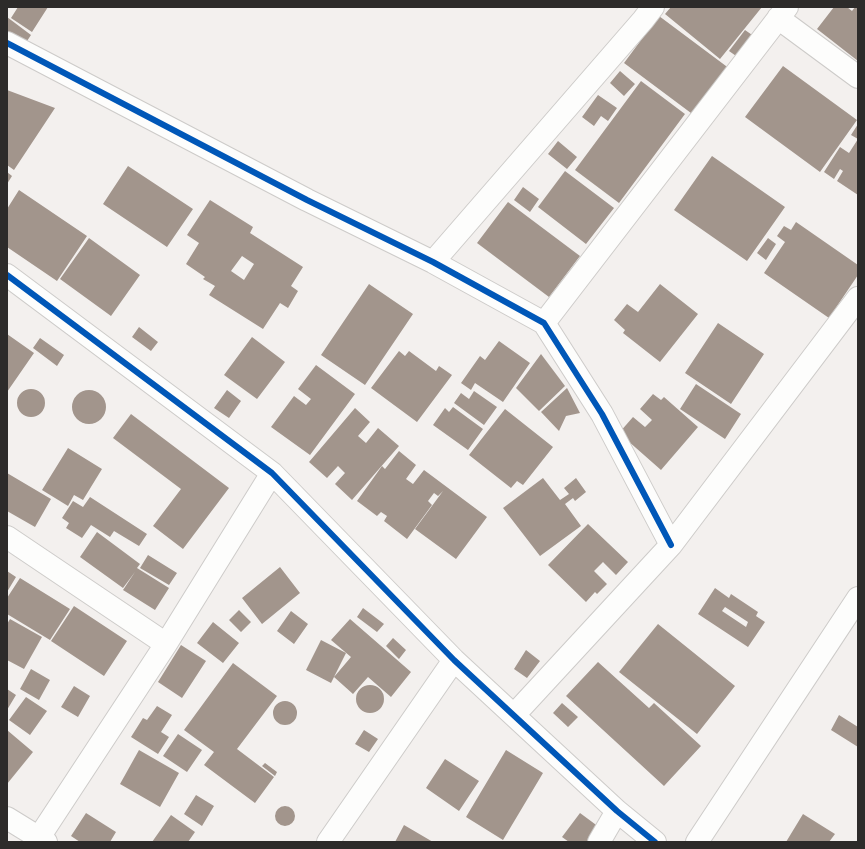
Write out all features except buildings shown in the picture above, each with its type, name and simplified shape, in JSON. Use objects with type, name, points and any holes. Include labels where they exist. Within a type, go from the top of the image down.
[{"type":"street","points":[[432,262],[633,32],[653,7]]},
{"type":"street","points":[[544,323],[782,13],[858,76]]},
{"type":"street","points":[[7,43],[307,200],[432,262],[544,323],[602,414],[671,545]]},
{"type":"street","points":[[7,275],[272,473],[454,660],[617,811],[655,842]]},
{"type":"street","points":[[514,715],[671,545],[858,298]]},
{"type":"street","points":[[7,818],[40,840],[166,644],[272,473]]},
{"type":"street","points":[[7,537],[166,644]]},
{"type":"street","points":[[697,842],[858,598]]},
{"type":"street","points":[[328,842],[454,660]]},
{"type":"street","points":[[599,842],[617,811]]},
{"type":"cycle path","points":[[7,43],[307,200],[433,262],[544,323],[602,414],[671,545]]},
{"type":"cycle path","points":[[7,275],[272,473],[454,660],[617,811],[655,842]]}]
